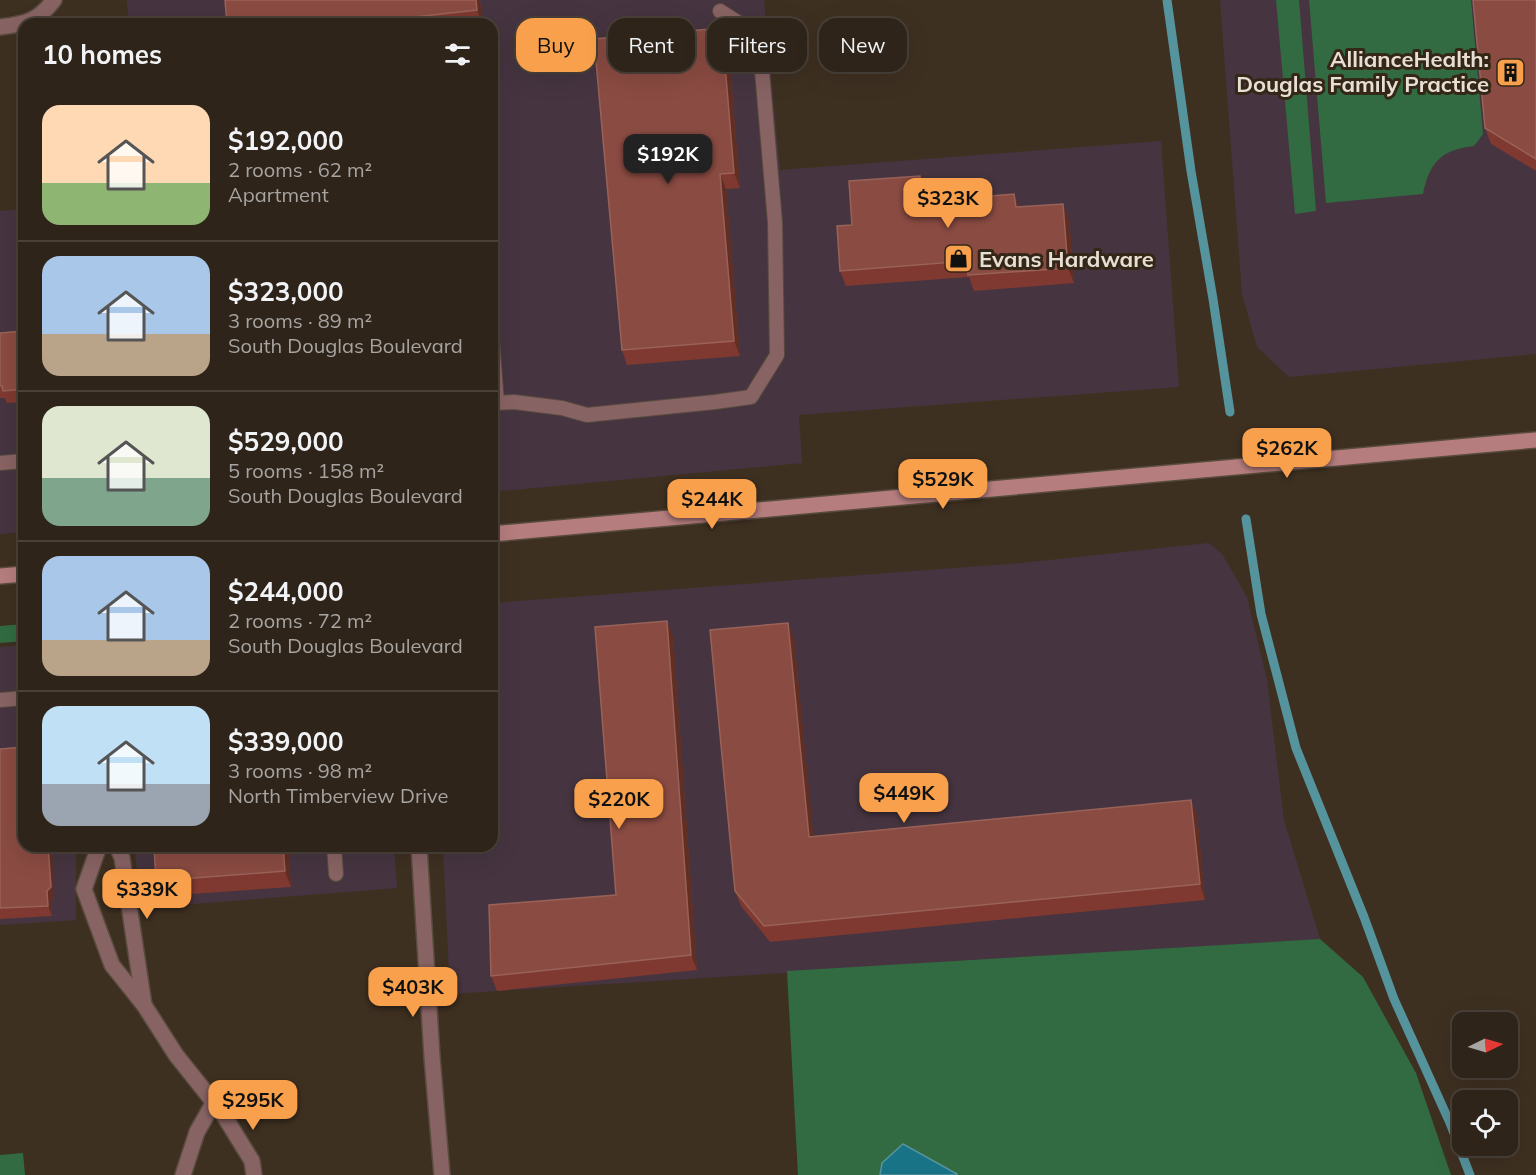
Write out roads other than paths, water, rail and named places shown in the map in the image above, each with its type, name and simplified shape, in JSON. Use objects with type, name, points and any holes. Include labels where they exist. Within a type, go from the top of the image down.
[{"type":"main road","points":[[498,533],[1536,441]]},
{"type":"main road","points":[[0,576],[18,574]]},
{"type":"street","points":[[35,18],[45,12],[54,0]]},
{"type":"street","points":[[0,27],[18,24]]},
{"type":"street","points":[[97,852],[84,889],[112,965],[144,1005],[176,1055],[223,1114],[252,1161],[254,1175]]},
{"type":"street","points":[[120,852],[144,1005]]},
{"type":"street","points":[[419,852],[442,1175]]},
{"type":"street","points":[[183,1175],[197,1132],[214,1102]]},
{"type":"lane","points":[[498,403],[514,402],[562,408],[587,415],[752,397],[777,355],[775,222],[759,36],[720,11]]},
{"type":"lane","points":[[0,463],[18,462]]},
{"type":"lane","points":[[0,700],[18,698]]},
{"type":"lane","points":[[334,852],[336,874]]},
{"type":"water","points":[[903,1144],[957,1175],[880,1175],[882,1163]]},
{"type":"waterway","points":[[1167,0],[1191,171],[1230,412]]},
{"type":"waterway","points":[[1246,519],[1261,614],[1296,748],[1364,917],[1394,999],[1450,1123],[1470,1175]]},
{"type":"place","name":"AllianceHealth: Douglas Family Practice","points":[[1510,72]]},
{"type":"place","name":"Evans Hardware","points":[[958,259]]}]
